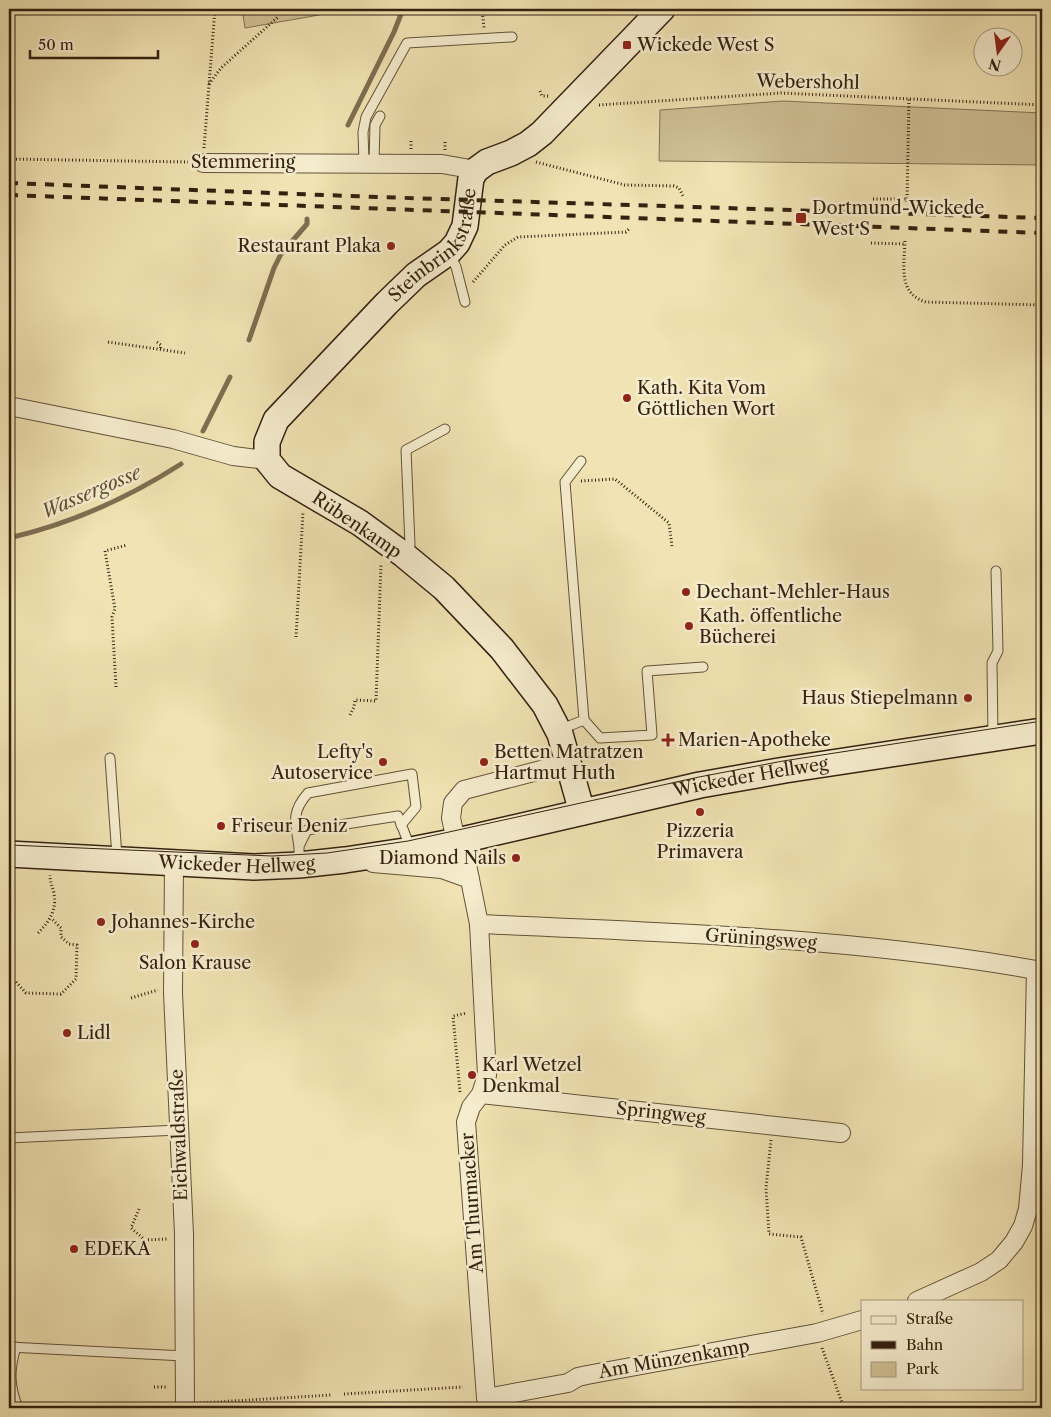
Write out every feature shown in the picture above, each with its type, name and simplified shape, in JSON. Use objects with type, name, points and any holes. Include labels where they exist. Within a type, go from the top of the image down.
[{"type":"street","name":"Steinbrinkstraße","points":[[267,460],[267,442],[276,420],[387,303],[416,275],[449,252],[457,243],[465,226],[469,187],[471,178],[476,170],[487,162],[528,144],[542,133],[662,9]]},
{"type":"street","name":"Stemmering","points":[[202,163],[442,164],[476,170]]},
{"type":"street","points":[[9,406],[174,439],[234,456],[267,460]]},
{"type":"street","name":"Rübenkamp","points":[[267,460],[280,476],[360,523],[404,555],[444,588],[496,643],[545,704],[558,730],[582,812]]},
{"type":"street","name":"Wickeder Hellweg","points":[[9,854],[254,867],[299,855],[345,860],[411,850],[457,829],[582,812],[710,784],[1042,731]]},
{"type":"street","points":[[457,829],[453,803],[464,790],[568,763]]},
{"type":"street","name":"Am Thurmacker","points":[[457,829],[479,924],[487,1074],[466,1122],[481,1403]]},
{"type":"street","points":[[345,860],[442,870],[470,879]]},
{"type":"street","name":"Eichwaldstraße","points":[[174,862],[174,993],[178,1130],[184,1234],[185,1406]]},
{"type":"street","name":"Grüningsweg","points":[[479,924],[744,937],[817,943],[965,958],[1039,971]]},
{"type":"street","points":[[919,1300],[981,1272],[999,1260],[1014,1242],[1023,1226],[1028,1209],[1032,1165],[1039,971]]},
{"type":"street","name":"Springweg","points":[[476,1101],[773,1125],[841,1133]]},
{"type":"street","name":"Am Münzenkamp","points":[[481,1403],[568,1383],[578,1377],[587,1375],[822,1332],[861,1320]]},
{"type":"lane","points":[[369,163],[363,132],[366,117],[406,43],[512,37]]},
{"type":"lane","points":[[369,163],[375,125],[380,116]]},
{"type":"lane","points":[[449,252],[456,267],[465,302]]},
{"type":"lane","points":[[404,555],[410,545],[406,450],[445,429]]},
{"type":"lane","points":[[581,461],[565,482],[584,720],[600,738],[652,735],[647,671],[703,667]]},
{"type":"lane","points":[[993,738],[992,663],[998,651],[996,571]]},
{"type":"lane","points":[[558,730],[584,720]]},
{"type":"lane","points":[[110,758],[118,859]]},
{"type":"lane","points":[[299,855],[295,820],[299,803],[308,793],[412,774],[416,807],[402,825]]},
{"type":"lane","points":[[299,855],[307,830],[398,816],[411,850]]},
{"type":"lane","points":[[9,1138],[178,1130]]},
{"type":"lane","points":[[18,1408],[12,1396],[9,1373],[12,1347],[184,1356]]},
{"type":"lane","points":[[334,1408],[344,1408]]},
{"type":"path","points":[[202,163],[215,9]]},
{"type":"path","points":[[482,9],[485,38]]},
{"type":"path","points":[[208,84],[221,68],[279,16]]},
{"type":"path","name":"Webershohl","points":[[575,99],[588,104],[601,105],[781,93],[1042,105]]},
{"type":"path","points":[[872,199],[907,200],[908,99]]},
{"type":"path","name":"Stemmering","points":[[9,159],[202,163]]},
{"type":"path","points":[[534,161],[625,185],[674,186],[679,188],[683,196]]},
{"type":"path","points":[[469,286],[505,245],[518,236],[626,232],[629,229]]},
{"type":"path","points":[[870,243],[905,243],[906,286],[910,294],[917,299],[926,302],[1042,305]]},
{"type":"path","points":[[108,342],[185,353]]},
{"type":"path","points":[[157,342],[161,345],[160,350]]},
{"type":"path","points":[[565,482],[615,479],[669,523],[672,546]]},
{"type":"path","points":[[296,637],[304,504]]},
{"type":"path","points":[[116,687],[112,617],[115,609],[104,551],[127,545]]},
{"type":"path","points":[[350,715],[355,700],[376,701],[381,563]]},
{"type":"path","points":[[38,933],[51,918],[54,908],[54,892],[50,882],[50,872]]},
{"type":"path","points":[[16,982],[26,993],[61,994],[76,979],[77,944],[69,944],[61,936],[61,928],[51,918]]},
{"type":"path","points":[[131,998],[159,990]]},
{"type":"path","points":[[475,1012],[453,1016],[460,1092],[476,1101]]},
{"type":"path","points":[[773,1125],[766,1188],[769,1234],[801,1237],[822,1332],[844,1408]]},
{"type":"path","points":[[139,1209],[131,1228],[145,1240],[168,1239]]},
{"type":"path","points":[[154,1387],[169,1387]]},
{"type":"path","points":[[185,1406],[464,1387]]},
{"type":"green space","points":[[242,9],[318,9],[319,15],[245,28]]},
{"type":"green space","points":[[783,101],[1042,113],[1042,165],[659,161],[660,110]]},
{"type":"waterway","name":"Wassergosse","points":[[348,125],[394,32],[403,9]]},
{"type":"waterway","name":"Wassergosse","points":[[249,340],[274,268],[281,254],[307,224],[307,219]]},
{"type":"waterway","name":"Wassergosse","points":[[203,431],[230,377]]},
{"type":"waterway","name":"Wassergosse","points":[[9,538],[54,525],[119,499],[181,464]]},
{"type":"tram line","points":[[9,845],[272,856],[327,853],[408,841],[699,777],[783,761],[1042,721]]},
{"type":"railway","points":[[9,183],[377,197],[1042,218]]},
{"type":"railway","points":[[9,195],[1042,233]]},
{"type":"place","name":"Wickede West S","points":[[627,45]]},
{"type":"place","name":"Dortmund-Wickede West S","points":[[801,218]]},
{"type":"place","name":"Restaurant Plaka","points":[[391,246]]},
{"type":"place","name":"Kath. Kita Vom Göttlichen Wort","points":[[627,398]]},
{"type":"place","name":"Dechant-Mehler-Haus","points":[[686,592]]},
{"type":"place","name":"Kath. öffentliche Bücherei","points":[[689,626]]},
{"type":"place","name":"Haus Stiepelmann","points":[[968,698]]},
{"type":"place","name":"Marien-Apotheke","points":[[668,740]]},
{"type":"place","name":"Lefty's Autoservice","points":[[383,762]]},
{"type":"place","name":"Betten Matratzen Hartmut Huth","points":[[484,762]]},
{"type":"place","name":"Pizzeria Primavera","points":[[700,812]]},
{"type":"place","name":"Friseur Deniz","points":[[221,826]]},
{"type":"place","name":"Diamond Nails","points":[[516,858]]},
{"type":"place","name":"Johannes-Kirche","points":[[101,922]]},
{"type":"place","name":"Salon Krause","points":[[195,944]]},
{"type":"place","name":"Lidl","points":[[67,1033]]},
{"type":"place","name":"Karl Wetzel Denkmal","points":[[472,1075]]},
{"type":"place","name":"EDEKA","points":[[74,1249]]}]
